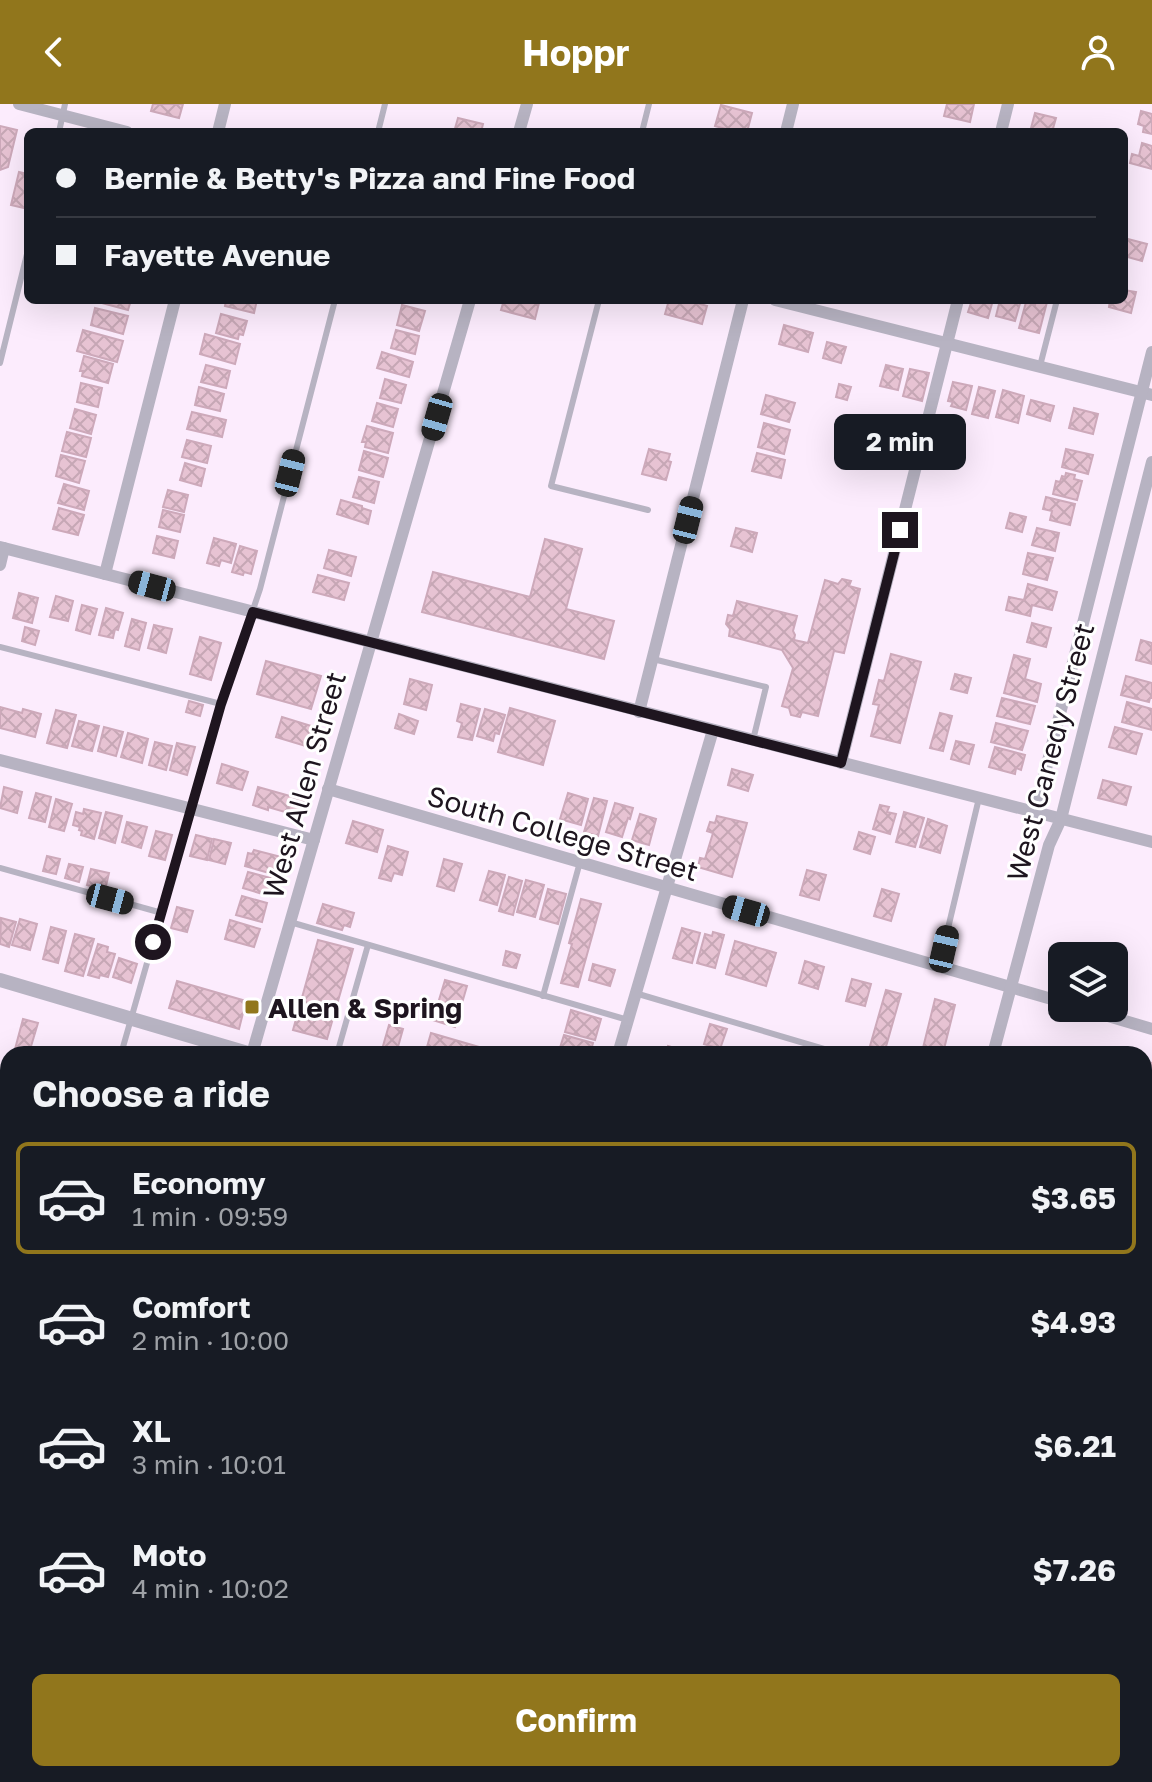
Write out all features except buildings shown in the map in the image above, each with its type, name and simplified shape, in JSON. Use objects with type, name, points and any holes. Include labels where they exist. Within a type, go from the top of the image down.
[{"type":"street","points":[[19,104],[64,110],[116,128]]},
{"type":"street","points":[[219,128],[225,104]]},
{"type":"street","points":[[520,128],[527,104]]},
{"type":"street","points":[[787,128],[793,104]]},
{"type":"street","points":[[1002,128],[1008,104]]},
{"type":"street","points":[[105,574],[174,304]]},
{"type":"street","name":"West Allen Street","points":[[254,1046],[469,304]]},
{"type":"street","points":[[639,712],[742,304]]},
{"type":"street","points":[[791,304],[1147,393]]},
{"type":"street","points":[[841,763],[957,304]]},
{"type":"street","name":"West Canedy Street","points":[[1035,812],[1147,393],[1152,352]]},
{"type":"street","name":"West Canedy Street","points":[[995,1046],[1049,845],[1061,819],[1152,462]]},
{"type":"street","points":[[0,565],[2,548],[1152,842]]},
{"type":"street","points":[[620,1046],[713,730]]},
{"type":"street","points":[[0,760],[314,840]]},
{"type":"street","name":"South College Street","points":[[328,789],[1048,998]]},
{"type":"street","points":[[0,980],[224,1046]]},
{"type":"street","points":[[1128,1022],[1152,1029]]},
{"type":"lane","points":[[379,128],[385,104]]},
{"type":"lane","points":[[643,128],[649,104]]},
{"type":"lane","points":[[0,363],[24,266]]},
{"type":"lane","points":[[123,1046],[221,704],[260,589],[334,304]]},
{"type":"lane","points":[[598,304],[551,486],[648,510]]},
{"type":"lane","points":[[1040,366],[1056,304]]},
{"type":"lane","points":[[0,647],[221,704]]},
{"type":"lane","points":[[653,659],[766,687],[753,740]]},
{"type":"lane","points":[[939,967],[979,798]]},
{"type":"lane","points":[[543,996],[580,862]]},
{"type":"lane","points":[[0,868],[162,913]]},
{"type":"lane","points":[[290,922],[628,1020]]},
{"type":"lane","points":[[339,1046],[368,945]]},
{"type":"lane","points":[[635,993],[814,1046]]},
{"type":"place","name":"Allen & Spring","points":[[252,1007]]},
{"type":"route","points":[[153,942],[221,704],[253,612],[841,763],[900,530]]}]
